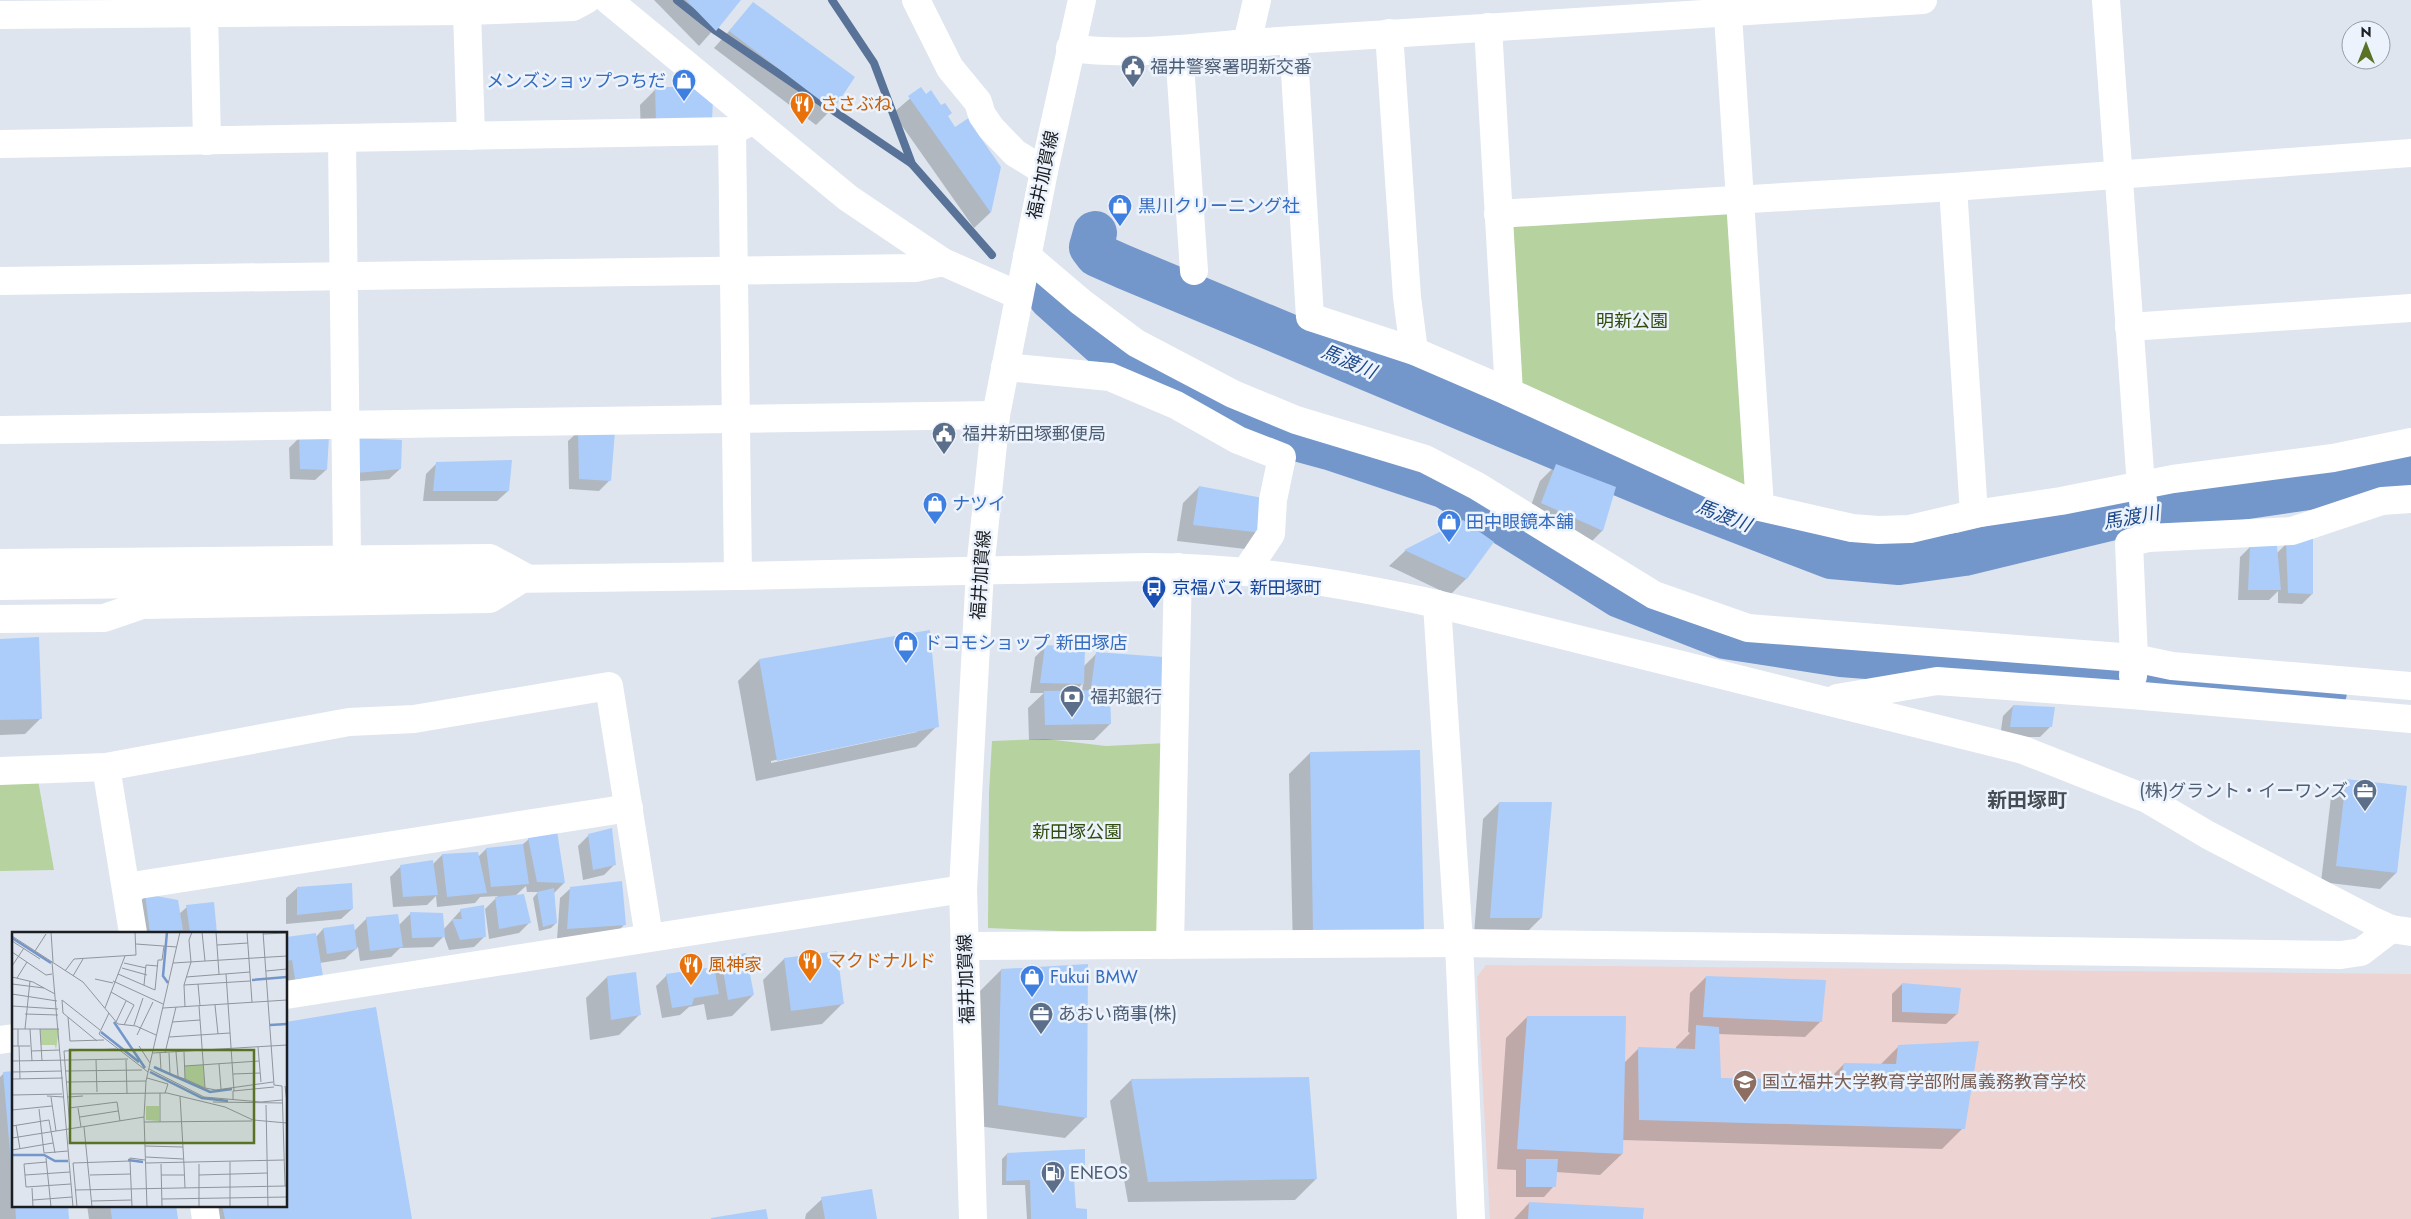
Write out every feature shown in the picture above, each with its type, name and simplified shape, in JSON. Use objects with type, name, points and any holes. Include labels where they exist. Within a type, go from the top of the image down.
[{"type":"street","points":[[0,15],[190,8],[467,11],[573,7],[586,0]]},
{"type":"street","points":[[608,0],[742,126],[943,262]]},
{"type":"street","points":[[916,0],[950,68],[978,102],[982,115],[991,128],[1015,153],[1044,171]]},
{"type":"street","name":"福井加賀線","points":[[974,1219],[963,889],[980,570],[996,415],[1022,276],[1082,0]]},
{"type":"street","points":[[1247,43],[1257,0]]},
{"type":"street","points":[[1073,39],[1093,51],[1179,49],[1488,27],[1727,6],[1923,0]]},
{"type":"street","points":[[2106,0],[2141,486],[2148,538]]},
{"type":"street","points":[[1727,6],[1760,507]]},
{"type":"street","points":[[190,8],[207,141]]},
{"type":"street","points":[[467,11],[471,136]]},
{"type":"street","points":[[1488,27],[1509,392]]},
{"type":"street","points":[[1389,33],[1407,297],[1414,351]]},
{"type":"street","points":[[1292,40],[1310,317],[1414,351],[1509,392],[1760,507],[1852,528],[1878,530],[1910,529],[1974,514],[2208,473],[2333,458],[2411,442]]},
{"type":"street","points":[[1179,49],[1194,271]]},
{"type":"street","points":[[0,144],[471,136],[742,126]]},
{"type":"street","points":[[738,576],[734,271],[742,126]]},
{"type":"street","points":[[342,139],[346,559]]},
{"type":"street","points":[[1498,214],[1953,187],[2411,153]]},
{"type":"street","points":[[1953,187],[1974,514]]},
{"type":"street","points":[[0,281],[915,268],[943,262],[1022,276],[1080,302],[1136,343],[1234,394],[1296,420],[1425,459],[1477,486],[1654,595],[1748,628],[2134,658],[2172,666],[2411,686]]},
{"type":"street","points":[[2129,327],[2411,308]]},
{"type":"street","points":[[1005,367],[1110,377],[1176,405],[1238,440],[1282,457],[1273,500],[1271,534],[1246,571]]},
{"type":"street","points":[[0,430],[996,415]]},
{"type":"street","points":[[2132,695],[2134,658],[2129,543],[2148,538],[2292,531],[2382,501],[2411,499]]},
{"type":"street","points":[[0,563],[490,558],[525,577]]},
{"type":"street","points":[[1170,944],[1178,567]]},
{"type":"street","points":[[0,586],[525,577],[738,576],[1178,567],[1246,571],[1351,585],[1437,604],[2023,750],[2147,799],[2208,835],[2401,930]]},
{"type":"street","points":[[0,619],[104,618],[142,605],[490,599],[525,577]]},
{"type":"street","points":[[1437,604],[1459,943],[1471,1219]]},
{"type":"street","points":[[1826,700],[1937,681],[2411,718]]},
{"type":"street","points":[[0,771],[106,767],[349,722],[414,719],[610,686],[649,937]]},
{"type":"street","points":[[106,767],[133,932]]},
{"type":"street","points":[[126,887],[629,808]]},
{"type":"street","points":[[288,994],[963,889]]},
{"type":"street","points":[[964,946],[1459,943],[2341,955],[2361,952],[2401,930]]},
{"type":"street","points":[[204,1206],[206,1219]]},
{"type":"shaded area","points":[[1486,965],[2411,974],[2411,1219],[1490,1219],[1477,977]]},
{"type":"green space","name":"明新公園","points":[[1740,199],[1760,507],[1509,392],[1498,214]]},
{"type":"green space","name":"新田塚公園","points":[[1046,739],[1106,746],[1167,743],[1161,935],[988,928],[989,793],[992,741]]},
{"type":"green space","points":[[36,769],[54,870],[0,871],[0,771]]},
{"type":"building","points":[[686,0],[741,0],[716,31]]},
{"type":"building","points":[[753,2],[855,77],[833,110],[729,31]]},
{"type":"building","points":[[655,87],[700,87],[713,97],[712,121],[656,123]]},
{"type":"building","points":[[921,87],[926,94],[931,90],[941,105],[945,103],[952,113],[948,116],[955,127],[970,117],[979,129],[976,131],[1001,167],[991,213],[908,96]]},
{"type":"building","points":[[578,429],[615,431],[611,481],[579,479]]},
{"type":"building","points":[[299,436],[329,437],[327,470],[300,469]]},
{"type":"building","points":[[356,438],[402,440],[401,469],[356,473]]},
{"type":"building","points":[[512,460],[509,491],[433,491],[436,462]]},
{"type":"building","points":[[1556,464],[1616,487],[1603,531],[1541,503]]},
{"type":"building","points":[[1199,486],[1273,500],[1271,534],[1193,525]]},
{"type":"building","points":[[1463,520],[1494,542],[1467,579],[1404,550]]},
{"type":"building","points":[[2313,539],[2313,594],[2288,593],[2286,541]]},
{"type":"building","points":[[2250,545],[2277,546],[2281,590],[2248,590]]},
{"type":"building","points":[[930,630],[939,727],[777,761],[759,659]]},
{"type":"building","points":[[39,637],[42,719],[0,720],[0,639]]},
{"type":"building","points":[[1045,645],[1085,648],[1084,684],[1040,683]]},
{"type":"building","points":[[1096,652],[1163,657],[1162,689],[1091,687]]},
{"type":"building","points":[[1110,690],[1111,724],[1045,725],[1044,691]]},
{"type":"building","points":[[2013,705],[2055,707],[2052,727],[2010,727]]},
{"type":"building","points":[[1420,750],[1424,929],[1313,931],[1310,752]]},
{"type":"building","points":[[2346,779],[2407,786],[2397,873],[2336,866]]},
{"type":"building","points":[[1499,802],[1552,802],[1542,918],[1490,918]]},
{"type":"building","points":[[612,828],[616,865],[593,870],[588,834]]},
{"type":"building","points":[[557,831],[565,883],[537,882],[528,838]]},
{"type":"building","points":[[523,844],[529,884],[491,887],[486,848]]},
{"type":"building","points":[[478,852],[487,893],[447,897],[442,854]]},
{"type":"building","points":[[433,860],[438,895],[403,897],[400,865]]},
{"type":"building","points":[[622,881],[626,925],[567,929],[570,887]]},
{"type":"building","points":[[352,883],[353,909],[297,915],[297,887]]},
{"type":"building","points":[[554,888],[557,923],[543,927],[537,892]]},
{"type":"building","points":[[145,894],[178,900],[183,930],[150,932]]},
{"type":"building","points":[[524,894],[531,923],[499,929],[495,897]]},
{"type":"building","points":[[214,902],[217,932],[190,932],[186,905]]},
{"type":"building","points":[[484,905],[486,937],[460,940],[452,919],[462,919],[460,909]]},
{"type":"building","points":[[410,912],[443,913],[445,937],[412,938]]},
{"type":"building","points":[[398,914],[403,947],[370,951],[366,917]]},
{"type":"building","points":[[354,924],[357,949],[327,954],[323,928]]},
{"type":"building","points":[[316,933],[323,976],[295,979],[292,960],[288,961],[288,937]]},
{"type":"building","points":[[837,951],[844,1004],[791,1011],[784,958]]},
{"type":"building","points":[[746,953],[754,995],[728,1000],[721,958]]},
{"type":"building","points":[[1088,964],[1087,1118],[998,1105],[1001,969]]},
{"type":"building","points":[[714,967],[719,994],[694,998],[692,1005],[672,1008],[666,974]]},
{"type":"building","points":[[636,972],[641,1015],[611,1020],[607,976]]},
{"type":"building","points":[[1706,976],[1826,980],[1822,1022],[1703,1017]]},
{"type":"building","points":[[1902,983],[1961,988],[1958,1014],[1902,1012]]},
{"type":"building","points":[[376,1007],[412,1219],[225,1219],[222,1206],[288,1206],[288,1022]]},
{"type":"building","points":[[1527,1016],[1626,1016],[1623,1154],[1517,1149]]},
{"type":"building","points":[[1696,1025],[1719,1027],[1721,1078],[1840,1080],[1844,1063],[1896,1064],[1898,1045],[1979,1041],[1965,1129],[1639,1120],[1638,1047],[1695,1049]]},
{"type":"building","points":[[12,1071],[12,1174],[3,1072]]},
{"type":"building","points":[[1309,1077],[1317,1179],[1148,1182],[1131,1079]]},
{"type":"building","name":"ENEOS","points":[[1085,1149],[1085,1175],[1074,1178],[1076,1208],[1087,1209],[1087,1219],[1031,1219],[1030,1180],[1006,1181],[1007,1153]]},
{"type":"building","points":[[1526,1159],[1558,1159],[1556,1187],[1526,1187]]},
{"type":"building","points":[[872,1189],[877,1219],[825,1219],[821,1197]]},
{"type":"building","points":[[1529,1202],[1644,1208],[1643,1219],[1528,1219]]},
{"type":"building","points":[[15,1206],[68,1206],[69,1219],[16,1219]]},
{"type":"building","points":[[110,1206],[176,1206],[178,1219],[112,1219]]},
{"type":"building","points":[[766,1209],[768,1219],[711,1219],[711,1218]]},
{"type":"waterway","points":[[677,0],[716,31],[912,164]]},
{"type":"waterway","points":[[832,0],[874,63],[912,164],[992,255]]},
{"type":"waterway","name":"馬渡川","points":[[1095,233],[1091,247],[1097,255],[1124,267],[1675,497],[1831,557],[1899,563],[1964,554],[2109,519],[2411,473]]},
{"type":"waterway","points":[[1050,297],[1108,349],[1245,425],[1329,448],[1446,487],[1620,596],[1725,637],[1841,655],[2325,692]]},
{"type":"place","name":"福井警察署明新交番","points":[[1133,88]]},
{"type":"place","name":"メンズショップつちだ","points":[[684,102]]},
{"type":"place","name":"ささぶね","points":[[802,125]]},
{"type":"place","name":"黒川クリーニング社","points":[[1120,227]]},
{"type":"place","name":"福井新田塚郵便局","points":[[944,455]]},
{"type":"place","name":"ナツイ","points":[[935,525]]},
{"type":"place","name":"田中眼鏡本舗","points":[[1449,543]]},
{"type":"place","name":"京福バス 新田塚町","points":[[1154,609]]},
{"type":"place","name":"ドコモショップ 新田塚店","points":[[906,664]]},
{"type":"place","name":"福邦銀行","points":[[1072,718]]},
{"type":"place","name":"(株)グラント・イーワンズ","points":[[2365,812]]},
{"type":"place","name":"マクドナルド","points":[[810,982]]},
{"type":"place","name":"風神家","points":[[691,986]]},
{"type":"place","name":"Fukui BMW","points":[[1032,998]]},
{"type":"place","name":"あおい商事(株)","points":[[1041,1035]]},
{"type":"place","name":"国立福井大学教育学部附属義務教育学校","points":[[1745,1103]]},
{"type":"place","name":"ENEOS","points":[[1053,1194]]},
{"type":"district","name":"新田塚町","points":[[2027,800]]}]
